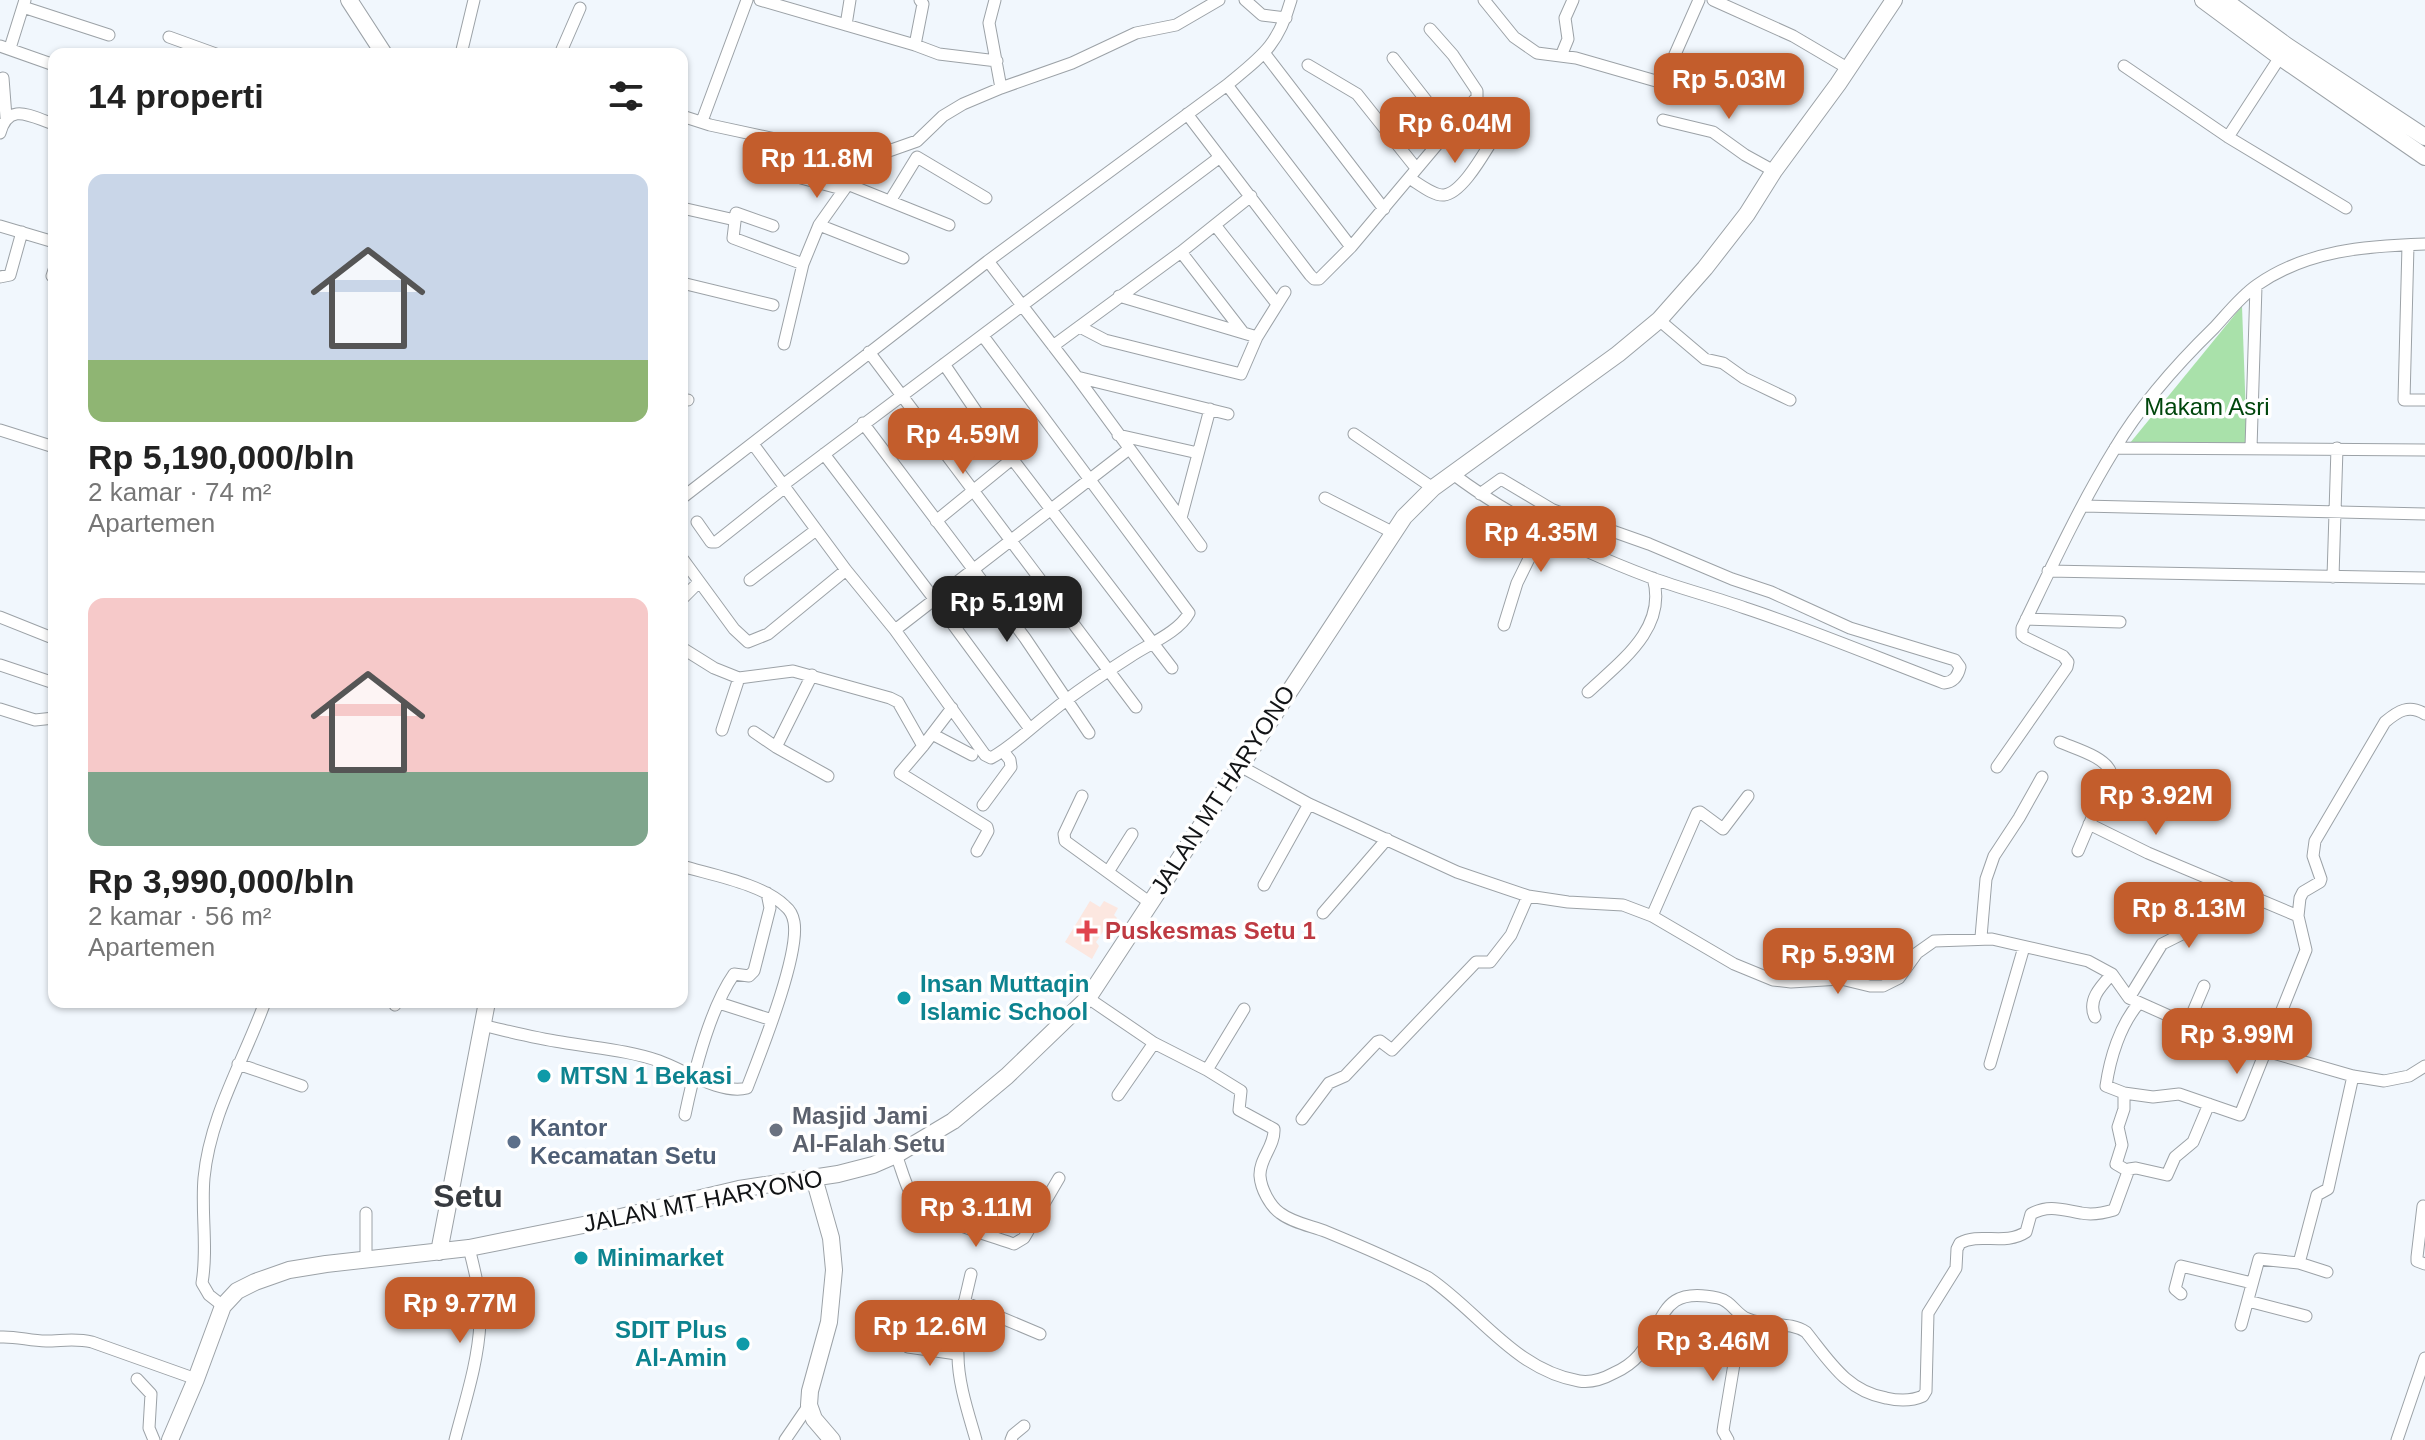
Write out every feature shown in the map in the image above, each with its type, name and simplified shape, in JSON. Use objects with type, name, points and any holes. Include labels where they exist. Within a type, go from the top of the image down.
[{"type":"main road","points":[[349,0],[380,48]]},
{"type":"main road","name":"JALAN MT HARYONO","points":[[223,1306],[237,1291],[289,1270],[469,1248],[739,1189],[854,1170],[896,1155],[931,1135],[981,1099],[1088,998],[1392,532],[1411,509],[1433,488],[1618,354],[1659,320],[1747,214],[1894,0]]},
{"type":"main road","points":[[2203,0],[2425,137]]},
{"type":"main road","points":[[2224,0],[2284,51],[2425,157]]},
{"type":"main road","points":[[439,1252],[483,1008]]},
{"type":"main road","points":[[814,1178],[834,1253],[832,1297],[824,1322],[809,1405],[814,1419],[832,1440]]},
{"type":"main road","points":[[170,1440],[223,1306]]},
{"type":"street","points":[[465,48],[474,0]]},
{"type":"street","points":[[702,121],[747,0]]},
{"type":"street","points":[[760,0],[939,54],[997,61]]},
{"type":"street","points":[[846,25],[850,0]]},
{"type":"street","points":[[915,45],[923,4],[920,0]]},
{"type":"street","points":[[995,0],[989,23],[1001,88]]},
{"type":"street","points":[[784,344],[803,264],[819,225],[863,163],[917,141],[955,109],[1001,88],[1072,63],[1136,33],[1176,25],[1219,0]]},
{"type":"street","points":[[1245,0],[1259,13],[1279,17]]},
{"type":"street","points":[[688,493],[988,261],[1265,54],[1276,39],[1279,17],[1291,0]]},
{"type":"street","points":[[1484,0],[1521,44],[1542,55],[1576,58],[1651,81],[1663,80],[1699,0]]},
{"type":"street","points":[[1561,56],[1568,39],[1565,18],[1573,0]]},
{"type":"street","points":[[1713,0],[1740,6],[1849,69]]},
{"type":"street","points":[[48,63],[5,47],[24,3],[109,35]]},
{"type":"street","points":[[563,48],[580,8]]},
{"type":"street","points":[[1187,114],[1313,278],[1321,278],[1384,209],[1476,98],[1478,93],[1453,55],[1430,29]]},
{"type":"street","points":[[169,37],[199,48]]},
{"type":"street","points":[[2228,137],[2284,51]]},
{"type":"street","points":[[1265,54],[1384,209]]},
{"type":"street","points":[[1393,58],[1450,131]]},
{"type":"street","points":[[1308,65],[1357,94],[1412,173],[1438,194],[1451,193],[1464,182],[1495,136]]},
{"type":"street","points":[[2124,66],[2228,137],[2346,208]]},
{"type":"street","points":[[0,133],[6,117],[3,78]]},
{"type":"street","points":[[1227,85],[1351,247]]},
{"type":"street","points":[[6,117],[12,113],[24,114],[48,122]]},
{"type":"street","points":[[688,118],[836,152],[863,163]]},
{"type":"street","points":[[1663,120],[1713,132],[1774,171]]},
{"type":"street","points":[[890,201],[917,157],[986,198]]},
{"type":"street","points":[[697,522],[711,542],[716,542],[863,423],[1220,157]]},
{"type":"street","points":[[801,178],[890,201],[949,225]]},
{"type":"street","points":[[1053,346],[1251,196]]},
{"type":"street","points":[[688,209],[735,220]]},
{"type":"street","points":[[773,226],[736,213],[734,241],[803,264]]},
{"type":"street","points":[[819,225],[903,258]]},
{"type":"street","points":[[1215,225],[1277,304]]},
{"type":"street","points":[[0,226],[48,240]]},
{"type":"street","points":[[0,277],[10,275],[22,232]]},
{"type":"street","points":[[1997,767],[2068,662],[2063,656],[2038,646],[2022,635],[2026,619],[2048,571],[2115,448],[2180,362],[2256,286],[2304,262],[2355,247],[2425,244]]},
{"type":"street","points":[[2408,245],[2404,400],[2425,400]]},
{"type":"street","points":[[1181,252],[1242,331]]},
{"type":"street","points":[[988,261],[1201,546]]},
{"type":"street","points":[[688,284],[773,305]]},
{"type":"street","points":[[2251,448],[2256,286]]},
{"type":"street","points":[[1080,327],[1105,340],[1239,374],[1245,369],[1257,337],[1285,292]]},
{"type":"street","points":[[1119,296],[1257,337]]},
{"type":"street","points":[[1659,320],[1705,359],[1723,363],[1744,378],[1790,400]]},
{"type":"street","points":[[753,444],[846,570],[895,630],[985,755],[991,758],[1109,670],[1173,630],[1188,617],[1189,611],[983,336]]},
{"type":"street","points":[[869,352],[1136,707]]},
{"type":"street","points":[[944,364],[1012,459],[1172,668]]},
{"type":"street","points":[[1077,377],[1228,414]]},
{"type":"street","points":[[1181,518],[1210,409]]},
{"type":"street","points":[[863,423],[1025,638],[1089,733]]},
{"type":"street","points":[[0,430],[48,445]]},
{"type":"street","points":[[1354,434],[1433,488]]},
{"type":"street","points":[[1118,435],[1198,453]]},
{"type":"street","points":[[2115,448],[2425,450]]},
{"type":"street","points":[[2333,577],[2337,448]]},
{"type":"street","points":[[895,630],[1129,449]]},
{"type":"street","points":[[824,454],[1030,729]]},
{"type":"street","points":[[936,521],[1012,459]]},
{"type":"street","points":[[1453,474],[1480,494],[1600,557],[1944,683],[1958,675],[1960,667],[1955,660],[1850,628],[1771,592],[1553,510],[1500,478],[1480,494]]},
{"type":"street","points":[[1325,498],[1392,532]]},
{"type":"street","points":[[2083,506],[2425,514]]},
{"type":"street","points":[[1504,625],[1517,583],[1553,510]]},
{"type":"street","points":[[750,580],[816,530]]},
{"type":"street","points":[[688,566],[744,640],[753,641],[768,634],[846,570]]},
{"type":"street","points":[[2048,571],[2425,578]]},
{"type":"street","points":[[1588,692],[1623,660],[1651,623],[1658,601],[1653,578]]},
{"type":"street","points":[[688,593],[699,582]]},
{"type":"street","points":[[1747,609],[1771,592]]},
{"type":"street","points":[[0,617],[48,636]]},
{"type":"street","points":[[2026,619],[2120,622]]},
{"type":"street","points":[[688,652],[714,668],[739,678],[793,671],[890,698],[898,702],[923,746]]},
{"type":"street","points":[[0,665],[48,681]]},
{"type":"street","points":[[776,747],[812,675]]},
{"type":"street","points":[[722,730],[739,678]]},
{"type":"street","points":[[952,708],[900,773],[987,827],[988,831],[977,851]]},
{"type":"street","points":[[2210,879],[2189,926],[2182,934],[2162,944],[2118,1038],[2105,1085],[2124,1093],[2153,1097],[2179,1094],[2240,1115],[2306,950],[2298,916],[2303,892],[2321,879],[2313,856],[2315,841],[2385,722],[2400,710],[2413,708],[2425,714]]},
{"type":"street","points":[[0,709],[35,720],[48,719]]},
{"type":"street","points":[[754,732],[828,776]]},
{"type":"street","points":[[932,734],[972,755]]},
{"type":"street","points":[[2060,742],[2110,767],[2111,773],[2078,851]]},
{"type":"street","points":[[983,805],[1011,767],[1003,751]]},
{"type":"street","points":[[1240,766],[1309,804],[1457,872],[1528,896],[1623,905],[1652,916],[1734,964],[1773,980],[1841,979],[1883,986],[1899,978],[1917,953],[1934,941],[1981,937],[2088,961],[2112,974],[2134,1000],[2214,1036],[2353,1076],[2384,1081],[2409,1076],[2425,1066]]},
{"type":"street","points":[[1981,937],[1986,879],[1994,856],[2042,777]]},
{"type":"street","points":[[1082,796],[1063,838],[1149,902]]},
{"type":"street","points":[[1652,916],[1697,813],[1705,814],[1723,829],[1748,796]]},
{"type":"street","points":[[1264,885],[1309,804]]},
{"type":"street","points":[[2089,824],[2148,853],[2298,916]]},
{"type":"street","points":[[1108,872],[1132,834]]},
{"type":"street","points":[[1323,913],[1387,839]]},
{"type":"street","points":[[481,1025],[628,1052],[717,1087],[734,1090],[747,1088],[786,976],[795,937],[794,921],[783,903],[767,893],[688,868]]},
{"type":"street","points":[[685,1115],[693,1075],[719,1003],[734,974],[749,976],[753,973],[770,908],[767,893]]},
{"type":"street","points":[[1302,1119],[1329,1083],[1345,1076],[1377,1042],[1392,1050],[1476,962],[1490,962],[1511,935],[1528,896]]},
{"type":"street","points":[[1990,1064],[2024,947]]},
{"type":"street","points":[[2095,1017],[2091,1006],[2102,984],[2112,974]]},
{"type":"street","points":[[2187,1026],[2204,986]]},
{"type":"street","points":[[1088,998],[1154,1043],[1241,1091],[1238,1106],[1241,1112],[1274,1129],[1275,1135],[1265,1155],[1260,1177],[1264,1192],[1277,1211],[1429,1278],[1513,1352],[1544,1369],[1586,1382],[1606,1378],[1638,1357],[1664,1309],[1695,1295],[1729,1302],[1747,1319],[1787,1327],[1798,1326],[1860,1391],[1894,1400],[1919,1399],[1926,1391],[1928,1313],[1956,1268],[1960,1243],[1964,1240],[2015,1238],[2026,1232],[2031,1214],[2045,1209],[2064,1208],[2083,1213],[2112,1211],[2132,1168],[2167,1175],[2175,1157],[2193,1142],[2209,1104]]},
{"type":"street","points":[[719,1003],[772,1020]]},
{"type":"street","points":[[223,1306],[209,1295],[202,1283],[205,1263],[204,1176],[216,1124],[262,1008]]},
{"type":"street","points":[[1207,1070],[1244,1009]]},
{"type":"street","points":[[1118,1095],[1154,1043]]},
{"type":"street","points":[[238,1064],[302,1086]]},
{"type":"street","points":[[2299,1263],[2317,1195],[2328,1189],[2353,1076]]},
{"type":"street","points":[[2124,1093],[2124,1109],[2118,1127],[2122,1145],[2116,1164],[2128,1171]]},
{"type":"street","points":[[896,1155],[917,1202],[950,1220],[1014,1244],[1024,1238],[1059,1178]]},
{"type":"street","points":[[2423,1206],[2417,1261],[2425,1264]]},
{"type":"street","points":[[366,1213],[366,1260]]},
{"type":"street","points":[[455,1440],[475,1366],[481,1320],[469,1248]]},
{"type":"street","points":[[2241,1325],[2259,1259],[2299,1263],[2327,1272]]},
{"type":"street","points":[[2181,1294],[2175,1289],[2181,1266],[2252,1283]]},
{"type":"street","points":[[971,1274],[957,1354],[976,1440]]},
{"type":"street","points":[[2248,1301],[2306,1316]]},
{"type":"street","points":[[964,1302],[1040,1334]]},
{"type":"street","points":[[1728,1440],[1723,1431],[1742,1316]]},
{"type":"street","points":[[0,1337],[45,1341],[76,1339],[116,1349],[196,1379]]},
{"type":"street","points":[[908,1347],[957,1354]]},
{"type":"street","points":[[2397,1440],[2425,1358]]},
{"type":"street","points":[[137,1379],[152,1397],[149,1428],[154,1440]]},
{"type":"street","points":[[785,1440],[809,1405]]},
{"type":"street","points":[[1011,1440],[1024,1426]]},
{"type":"shaded area","name":"Puskesmas Setu 1","points":[[1090,901],[1100,907],[1104,901],[1118,908],[1114,915],[1117,918],[1109,932],[1104,930],[1096,942],[1099,946],[1092,959],[1065,942]]},
{"type":"green space","name":"Makam Asri","points":[[2242,306],[2247,445],[2130,443]]},
{"type":"place","name":"Puskesmas Setu 1","points":[[1087,931]]},
{"type":"place","name":"Insan Muttaqin Islamic School","points":[[904,998]]},
{"type":"place","name":"MTSN 1 Bekasi","points":[[544,1076]]},
{"type":"place","name":"Masjid Jami Al-Falah Setu","points":[[776,1130]]},
{"type":"place","name":"Kantor Kecamatan Setu","points":[[514,1142]]},
{"type":"place","name":"Minimarket","points":[[581,1258]]},
{"type":"place","name":"SDIT Plus Al-Amin","points":[[743,1344]]},
{"type":"district","name":"Setu","points":[[468,1196]]}]
